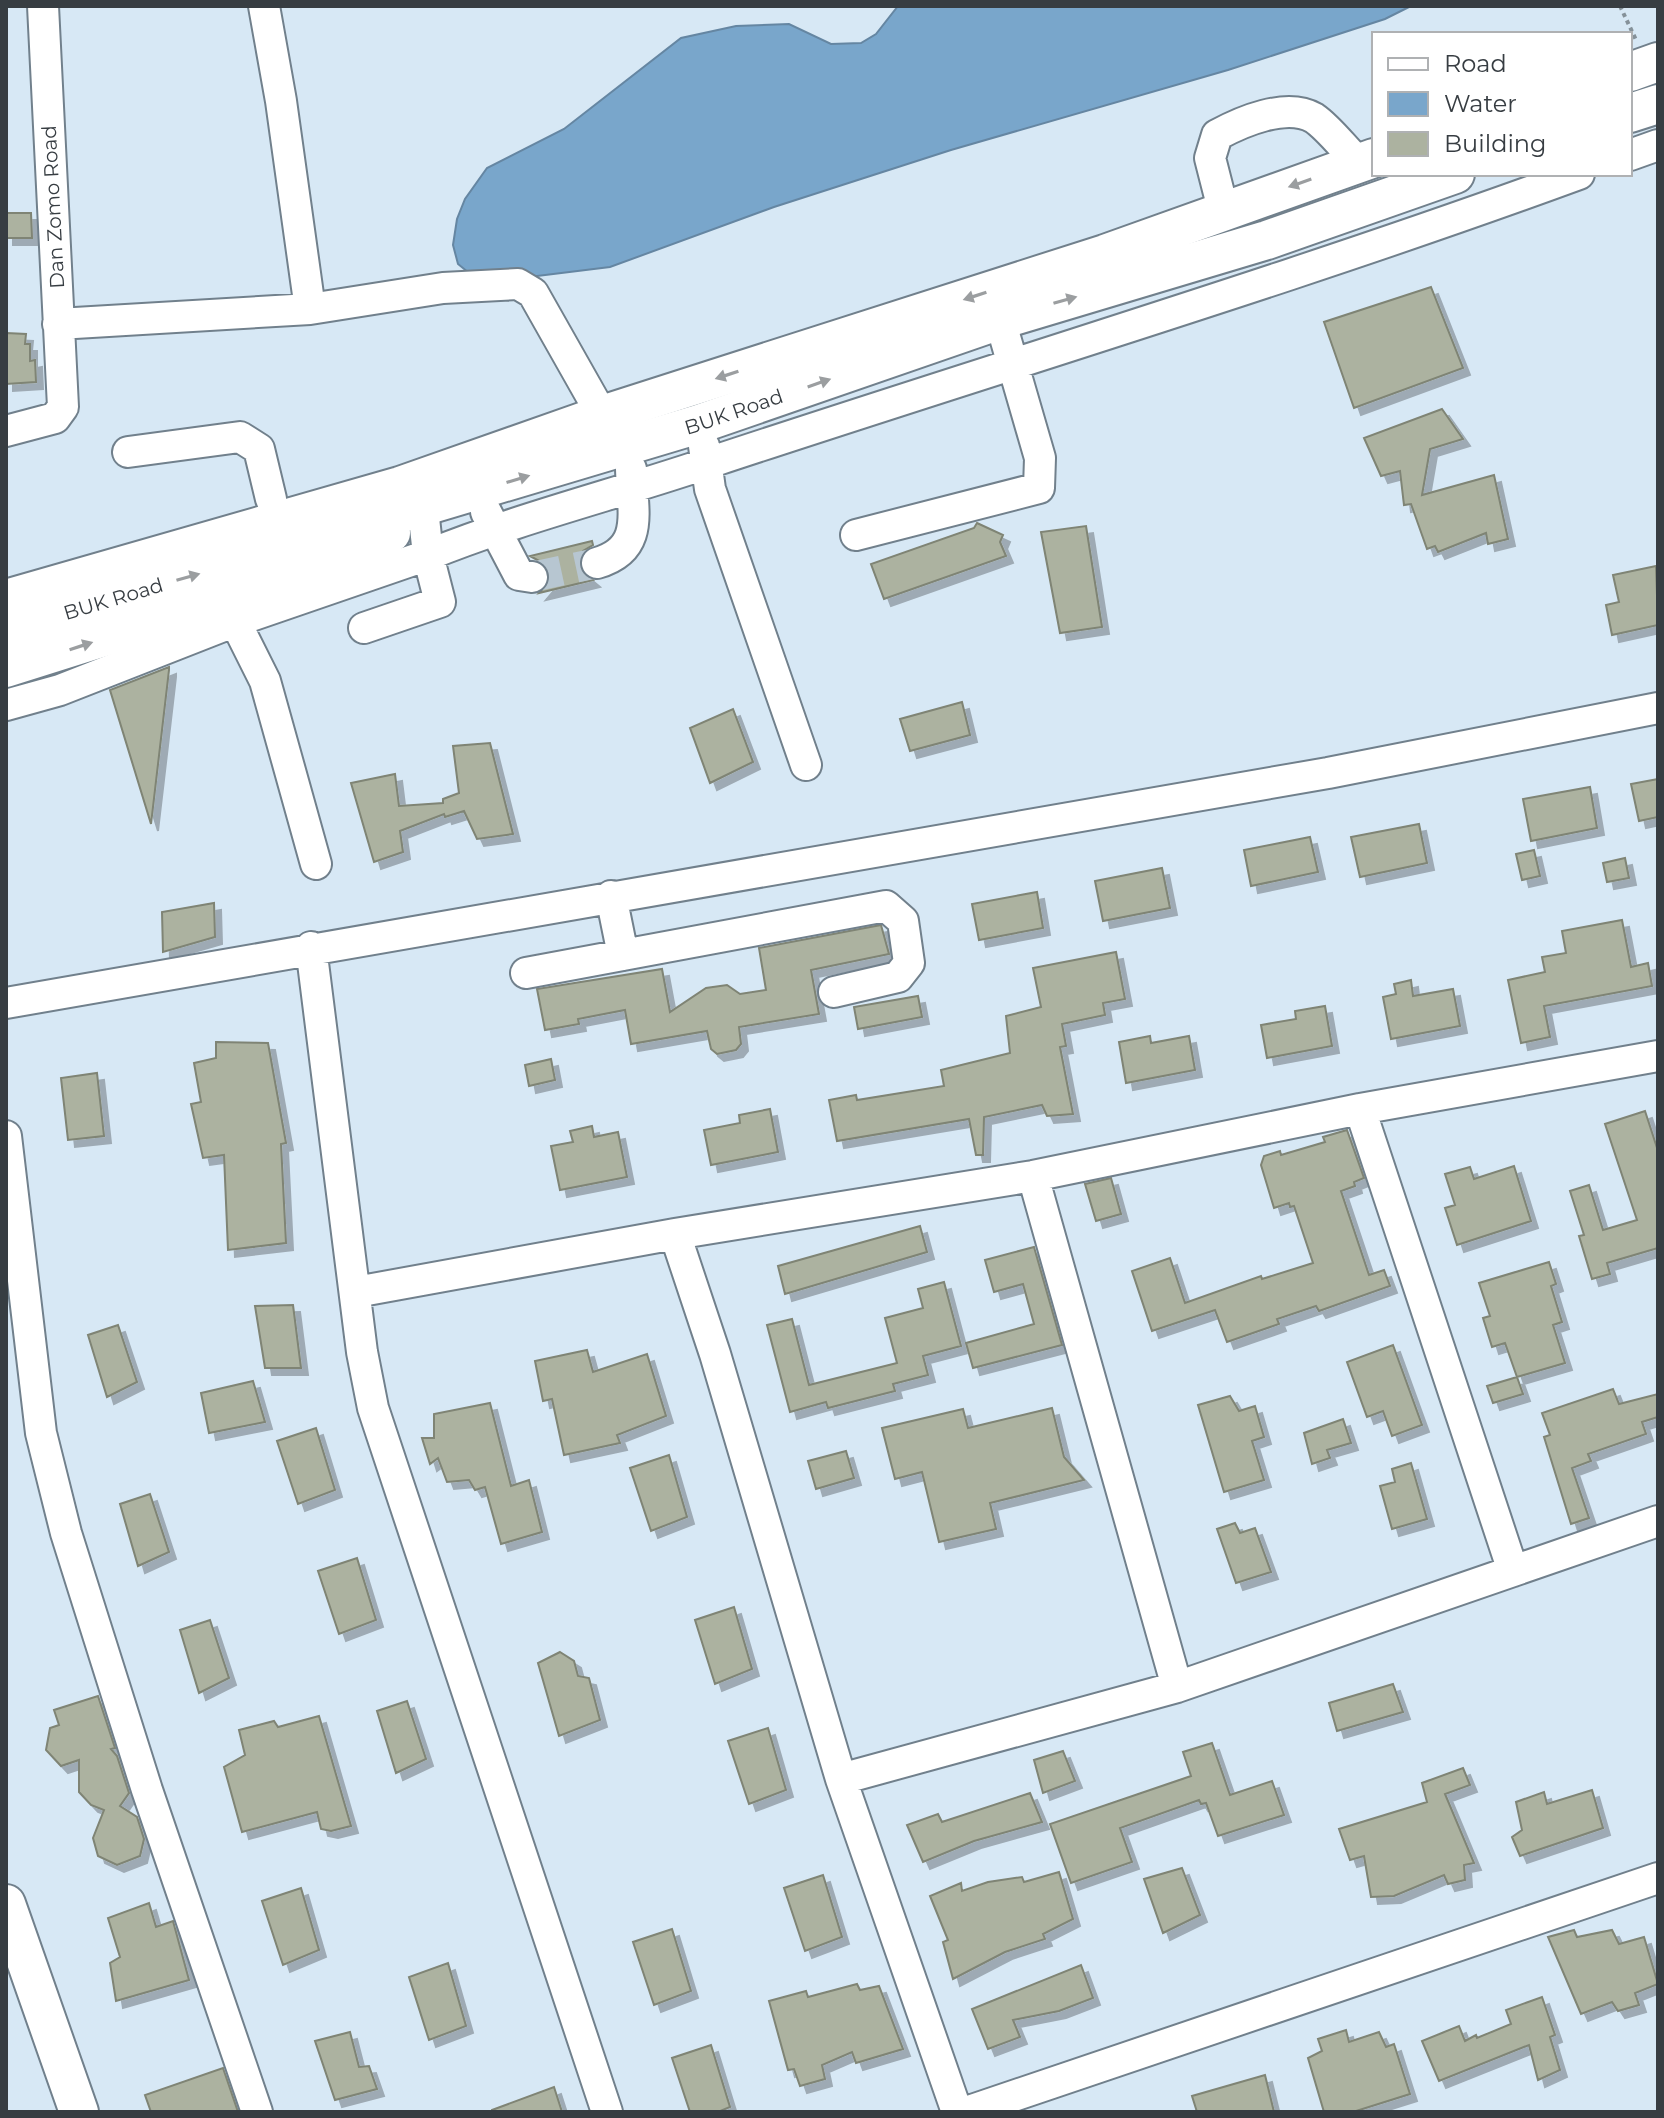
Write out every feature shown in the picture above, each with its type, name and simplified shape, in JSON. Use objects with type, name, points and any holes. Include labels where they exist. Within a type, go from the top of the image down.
[{"type":"main road","points":[[1632,112],[1658,104]]},
{"type":"main road","name":"BUK Road","points":[[6,631],[412,498],[602,415],[1105,254],[1223,209],[1366,161]]},
{"type":"main road","name":"BUK Road","points":[[6,599],[412,498],[477,492],[699,424],[1000,320],[1267,240],[1449,176]]},
{"type":"main road","points":[[6,578],[271,499],[347,487],[412,498],[377,543],[230,611],[6,668]]},
{"type":"main road","points":[[6,1904],[79,2112]]},
{"type":"main road","points":[[6,1970],[55,2112]]},
{"type":"street","name":"Dan Zomo Road","points":[[6,431],[55,418],[63,407],[43,6]]},
{"type":"street","points":[[264,6],[281,101],[310,309]]},
{"type":"street","points":[[1223,209],[1210,158],[1217,135],[1246,120],[1294,113],[1313,118],[1366,161]]},
{"type":"street","points":[[1632,154],[1658,145]]},
{"type":"street","points":[[6,705],[60,690],[230,611],[428,555],[494,528],[708,464],[1012,362],[1405,238],[1574,176]]},
{"type":"street","points":[[58,324],[310,309],[443,288],[524,286],[533,293],[602,415]]},
{"type":"street","points":[[856,535],[1039,488],[1040,458],[1000,320]]},
{"type":"street","points":[[699,424],[710,489],[806,765]]},
{"type":"street","points":[[128,452],[240,437],[259,449],[271,499]]},
{"type":"street","points":[[597,563],[617,557],[629,544],[630,444]]},
{"type":"street","points":[[477,492],[519,575],[532,577]]},
{"type":"street","points":[[364,628],[440,602],[412,498]]},
{"type":"street","points":[[230,611],[265,681],[316,864]]},
{"type":"street","points":[[6,1003],[311,947],[1328,773],[1658,708]]},
{"type":"street","points":[[611,896],[623,955]]},
{"type":"street","points":[[526,973],[886,906],[903,921],[909,963],[898,977],[834,992]]},
{"type":"street","points":[[311,947],[362,1352],[373,1408],[607,2112]]},
{"type":"street","points":[[356,1292],[675,1234],[1033,1176],[1360,1109],[1658,1056]]},
{"type":"street","points":[[1360,1109],[1513,1571]]},
{"type":"street","points":[[6,1136],[41,1433],[66,1533],[147,1790],[257,2112]]},
{"type":"street","points":[[1033,1176],[1177,1687]]},
{"type":"street","points":[[675,1234],[715,1354],[841,1779],[957,2112]]},
{"type":"street","points":[[841,1779],[1177,1687],[1658,1521]]},
{"type":"street","points":[[966,2112],[1658,1878]]},
{"type":"path","points":[[1620,6],[1631,32]]},
{"type":"path","points":[[1632,34],[1646,67]]},
{"type":"water","points":[[898,6],[1411,6],[1385,19],[1228,70],[951,150],[774,207],[610,267],[529,277],[474,277],[458,264],[453,245],[457,219],[465,199],[487,168],[564,129],[681,38],[736,26],[789,24],[831,44],[861,43],[876,34]]},
{"type":"building","points":[[6,213],[31,213],[32,238],[6,238]]},
{"type":"building","points":[[1431,287],[1463,368],[1354,408],[1324,322]]},
{"type":"building","points":[[6,333],[26,334],[25,344],[30,344],[30,361],[35,360],[36,382],[6,384]]},
{"type":"building","points":[[1442,409],[1463,439],[1430,449],[1422,495],[1494,475],[1508,539],[1488,544],[1486,533],[1438,552],[1435,546],[1427,549],[1411,504],[1404,505],[1400,471],[1381,476],[1364,438]]},
{"type":"building","points":[[977,523],[1003,535],[1000,542],[1006,556],[884,599],[871,564],[974,528]]},
{"type":"building","points":[[1086,526],[1102,627],[1060,633],[1041,532]]},
{"type":"building","points":[[592,541],[593,545],[583,551],[579,561],[581,570],[593,580],[539,593],[550,580],[549,571],[543,563],[530,556]]},
{"type":"building","points":[[1656,566],[1658,625],[1612,635],[1606,605],[1619,602],[1613,575]]},
{"type":"building","points":[[169,667],[169,670],[151,824],[110,690]]},
{"type":"building","points":[[962,702],[970,735],[910,751],[900,719]]},
{"type":"building","points":[[733,709],[753,762],[710,783],[690,728]]},
{"type":"building","points":[[490,743],[513,834],[477,839],[464,811],[445,817],[444,814],[400,831],[403,852],[374,862],[351,783],[395,774],[399,806],[443,803],[443,799],[459,793],[453,746]]},
{"type":"building","points":[[1658,779],[1658,817],[1639,821],[1631,784]]},
{"type":"building","points":[[1590,787],[1597,828],[1531,841],[1523,799]]},
{"type":"building","points":[[1419,824],[1427,863],[1360,877],[1351,837]]},
{"type":"building","points":[[1310,837],[1318,872],[1251,886],[1244,850]]},
{"type":"building","points":[[1534,850],[1540,876],[1522,880],[1516,854]]},
{"type":"building","points":[[1625,858],[1629,878],[1607,882],[1603,863]]},
{"type":"building","points":[[1162,868],[1170,908],[1103,921],[1095,881]]},
{"type":"building","points":[[1037,892],[1043,928],[979,940],[972,904]]},
{"type":"building","points":[[214,903],[215,937],[163,952],[162,912]]},
{"type":"building","points":[[1622,920],[1631,967],[1648,963],[1652,986],[1544,1006],[1550,1037],[1521,1043],[1508,980],[1545,972],[1542,957],[1566,953],[1562,931]]},
{"type":"building","points":[[881,925],[889,954],[811,970],[819,1014],[739,1027],[741,1044],[736,1050],[717,1054],[711,1049],[707,1031],[631,1044],[625,1010],[578,1019],[579,1024],[545,1030],[537,989],[662,969],[670,1012],[706,988],[727,985],[740,994],[766,990],[759,948]]},
{"type":"building","points":[[1116,952],[1125,999],[1103,1003],[1105,1015],[1062,1024],[1066,1046],[1060,1047],[1073,1114],[1047,1116],[1042,1105],[984,1117],[983,1155],[976,1155],[969,1119],[837,1141],[829,1100],[856,1095],[857,1100],[944,1086],[941,1070],[1010,1053],[1006,1016],[1041,1007],[1033,968]]},
{"type":"building","points":[[1411,980],[1413,996],[1453,989],[1460,1026],[1391,1039],[1383,997],[1396,994],[1394,984]]},
{"type":"building","points":[[918,996],[922,1017],[858,1029],[854,1007]]},
{"type":"building","points":[[1325,1006],[1332,1046],[1267,1058],[1261,1025],[1296,1019],[1295,1011]]},
{"type":"building","points":[[1150,1036],[1151,1043],[1189,1036],[1195,1070],[1126,1083],[1119,1042]]},
{"type":"building","points":[[216,1042],[268,1043],[286,1143],[281,1144],[286,1243],[228,1250],[224,1155],[203,1158],[191,1104],[201,1102],[194,1063],[216,1058]]},
{"type":"building","points":[[551,1059],[555,1080],[529,1086],[525,1065]]},
{"type":"building","points":[[97,1073],[104,1136],[68,1140],[61,1078]]},
{"type":"building","points":[[770,1109],[778,1152],[711,1165],[704,1130],[740,1123],[739,1115]]},
{"type":"building","points":[[1645,1111],[1658,1151],[1658,1248],[1607,1263],[1610,1274],[1592,1279],[1579,1236],[1584,1235],[1570,1191],[1589,1185],[1603,1230],[1637,1220],[1605,1124]]},
{"type":"building","points":[[592,1126],[594,1137],[618,1132],[627,1177],[560,1190],[551,1146],[573,1142],[570,1131]]},
{"type":"building","points":[[1347,1130],[1364,1178],[1354,1182],[1355,1186],[1341,1191],[1369,1275],[1384,1270],[1390,1286],[1319,1311],[1316,1306],[1277,1319],[1279,1324],[1227,1342],[1215,1310],[1152,1331],[1132,1271],[1170,1258],[1185,1303],[1261,1276],[1262,1279],[1313,1263],[1294,1206],[1290,1207],[1289,1203],[1274,1208],[1261,1165],[1264,1156],[1280,1151],[1281,1155],[1325,1142],[1323,1137]]},
{"type":"building","points":[[1514,1166],[1531,1221],[1457,1245],[1445,1208],[1455,1205],[1445,1174],[1470,1167],[1474,1179]]},
{"type":"building","points":[[1111,1178],[1121,1214],[1096,1221],[1085,1184]]},
{"type":"building","points":[[920,1226],[927,1252],[785,1294],[778,1266]]},
{"type":"building","points":[[1034,1247],[1062,1345],[973,1368],[966,1343],[1034,1324],[1023,1284],[994,1292],[985,1260]]},
{"type":"building","points":[[1549,1262],[1556,1284],[1551,1286],[1562,1322],[1553,1325],[1565,1363],[1517,1377],[1505,1343],[1492,1347],[1483,1318],[1490,1316],[1479,1283]]},
{"type":"building","points":[[944,1282],[961,1346],[923,1356],[928,1375],[893,1384],[895,1391],[828,1408],[826,1402],[790,1412],[767,1325],[792,1319],[809,1385],[897,1363],[885,1318],[923,1308],[918,1289]]},
{"type":"building","points":[[293,1305],[301,1368],[265,1368],[255,1306]]},
{"type":"building","points":[[118,1325],[137,1382],[107,1397],[88,1335]]},
{"type":"building","points":[[1393,1345],[1422,1425],[1392,1436],[1383,1411],[1367,1417],[1347,1362]]},
{"type":"building","points":[[587,1350],[593,1372],[647,1354],[666,1416],[617,1435],[620,1443],[564,1455],[552,1399],[543,1401],[535,1361]]},
{"type":"building","points":[[1517,1377],[1523,1394],[1493,1403],[1487,1386]]},
{"type":"building","points":[[253,1381],[265,1422],[209,1433],[201,1393]]},
{"type":"building","points":[[1613,1389],[1619,1404],[1658,1394],[1658,1417],[1642,1422],[1646,1434],[1588,1454],[1591,1461],[1572,1468],[1589,1518],[1571,1524],[1544,1437],[1550,1435],[1542,1413]]},
{"type":"building","points":[[1230,1396],[1239,1411],[1255,1406],[1264,1437],[1252,1441],[1264,1480],[1224,1492],[1198,1405]]},
{"type":"building","points":[[490,1403],[511,1486],[529,1480],[542,1532],[501,1544],[485,1487],[475,1490],[469,1480],[447,1482],[438,1458],[430,1464],[422,1438],[434,1438],[434,1414]]},
{"type":"building","points":[[1052,1408],[1064,1457],[1084,1480],[990,1503],[996,1529],[939,1542],[922,1472],[895,1479],[882,1428],[963,1409],[968,1428]]},
{"type":"building","points":[[1343,1419],[1351,1443],[1327,1450],[1330,1458],[1312,1464],[1304,1433]]},
{"type":"building","points":[[316,1428],[335,1490],[298,1504],[277,1441]]},
{"type":"building","points":[[846,1451],[854,1478],[816,1489],[808,1461]]},
{"type":"building","points":[[669,1455],[687,1517],[651,1531],[630,1468]]},
{"type":"building","points":[[1411,1463],[1427,1519],[1392,1529],[1380,1486],[1395,1482],[1392,1469]]},
{"type":"building","points":[[150,1494],[169,1552],[138,1566],[120,1504]]},
{"type":"building","points":[[1235,1523],[1240,1533],[1255,1528],[1271,1572],[1236,1583],[1217,1529]]},
{"type":"building","points":[[357,1558],[376,1620],[339,1634],[318,1571]]},
{"type":"building","points":[[734,1607],[752,1669],[715,1684],[695,1620]]},
{"type":"building","points":[[210,1620],[229,1678],[199,1693],[180,1630]]},
{"type":"building","points":[[560,1652],[574,1661],[578,1676],[589,1678],[600,1720],[559,1736],[538,1663]]},
{"type":"building","points":[[1393,1684],[1403,1712],[1337,1731],[1329,1703]]},
{"type":"building","points":[[98,1696],[115,1748],[111,1749],[117,1756],[129,1793],[120,1806],[137,1817],[144,1839],[140,1856],[117,1865],[98,1856],[93,1838],[104,1810],[91,1805],[79,1792],[79,1760],[61,1766],[46,1750],[50,1728],[59,1725],[54,1710]]},
{"type":"building","points":[[407,1701],[426,1759],[396,1773],[377,1711]]},
{"type":"building","points":[[319,1716],[351,1826],[331,1831],[321,1829],[317,1812],[242,1832],[224,1767],[245,1755],[239,1730],[274,1721],[278,1727]]},
{"type":"building","points":[[768,1728],[786,1790],[749,1804],[728,1741]]},
{"type":"building","points":[[1212,1743],[1230,1795],[1272,1781],[1284,1815],[1218,1836],[1206,1803],[1201,1804],[1199,1800],[1120,1828],[1132,1862],[1071,1883],[1050,1824],[1191,1776],[1183,1752]]},
{"type":"building","points":[[1063,1751],[1075,1781],[1043,1793],[1034,1760]]},
{"type":"building","points":[[1463,1768],[1470,1785],[1445,1794],[1474,1863],[1464,1865],[1465,1880],[1448,1884],[1444,1875],[1394,1896],[1371,1897],[1364,1856],[1350,1860],[1339,1829],[1427,1802],[1422,1783]]},
{"type":"building","points":[[1592,1790],[1603,1828],[1520,1856],[1512,1837],[1522,1830],[1516,1802],[1544,1792],[1547,1804]]},
{"type":"building","points":[[1030,1793],[1042,1822],[974,1841],[923,1862],[907,1825],[938,1814],[942,1822]]},
{"type":"building","points":[[1182,1868],[1200,1915],[1163,1933],[1144,1879]]},
{"type":"building","points":[[1059,1872],[1073,1919],[1043,1934],[1045,1939],[1005,1952],[953,1979],[943,1942],[948,1940],[930,1896],[961,1883],[962,1891],[988,1882],[1022,1877],[1024,1882]]},
{"type":"building","points":[[823,1875],[842,1937],[805,1951],[784,1888]]},
{"type":"building","points":[[301,1888],[319,1950],[283,1965],[262,1901]]},
{"type":"building","points":[[149,1903],[156,1927],[173,1921],[189,1980],[116,2001],[110,1963],[120,1957],[108,1918]]},
{"type":"building","points":[[672,1929],[691,1991],[654,2005],[633,1942]]},
{"type":"building","points":[[1574,1930],[1577,1937],[1612,1930],[1619,1944],[1644,1937],[1658,1984],[1635,1993],[1639,2005],[1618,2011],[1612,2002],[1581,2014],[1548,1937]]},
{"type":"building","points":[[448,1963],[466,2026],[429,2040],[409,1977]]},
{"type":"building","points":[[1081,1965],[1093,1998],[1059,2011],[1013,2020],[1020,2037],[988,2049],[972,2009]]},
{"type":"building","points":[[857,1984],[860,1990],[879,1986],[903,2049],[856,2063],[852,2052],[822,2065],[825,2079],[800,2086],[794,2069],[788,2070],[769,2001],[806,1991],[808,1997]]},
{"type":"building","points":[[1542,1997],[1555,2035],[1550,2037],[1560,2070],[1538,2080],[1529,2045],[1439,2081],[1422,2041],[1459,2026],[1465,2041],[1476,2035],[1477,2038],[1511,2024],[1506,2010]]},
{"type":"building","points":[[1346,2030],[1349,2042],[1379,2032],[1386,2047],[1394,2044],[1410,2094],[1353,2112],[1324,2112],[1308,2058],[1322,2051],[1318,2039]]},
{"type":"building","points":[[350,2032],[359,2067],[369,2066],[377,2089],[335,2100],[315,2041]]},
{"type":"building","points":[[711,2045],[730,2107],[718,2112],[690,2112],[672,2058]]},
{"type":"building","points":[[223,2068],[238,2112],[151,2112],[145,2095]]},
{"type":"building","points":[[1265,2075],[1274,2112],[1197,2112],[1192,2096]]},
{"type":"building","points":[[554,2087],[562,2112],[492,2112],[492,2110]]},
{"type":"tunnel","points":[[532,577],[597,563]]}]
